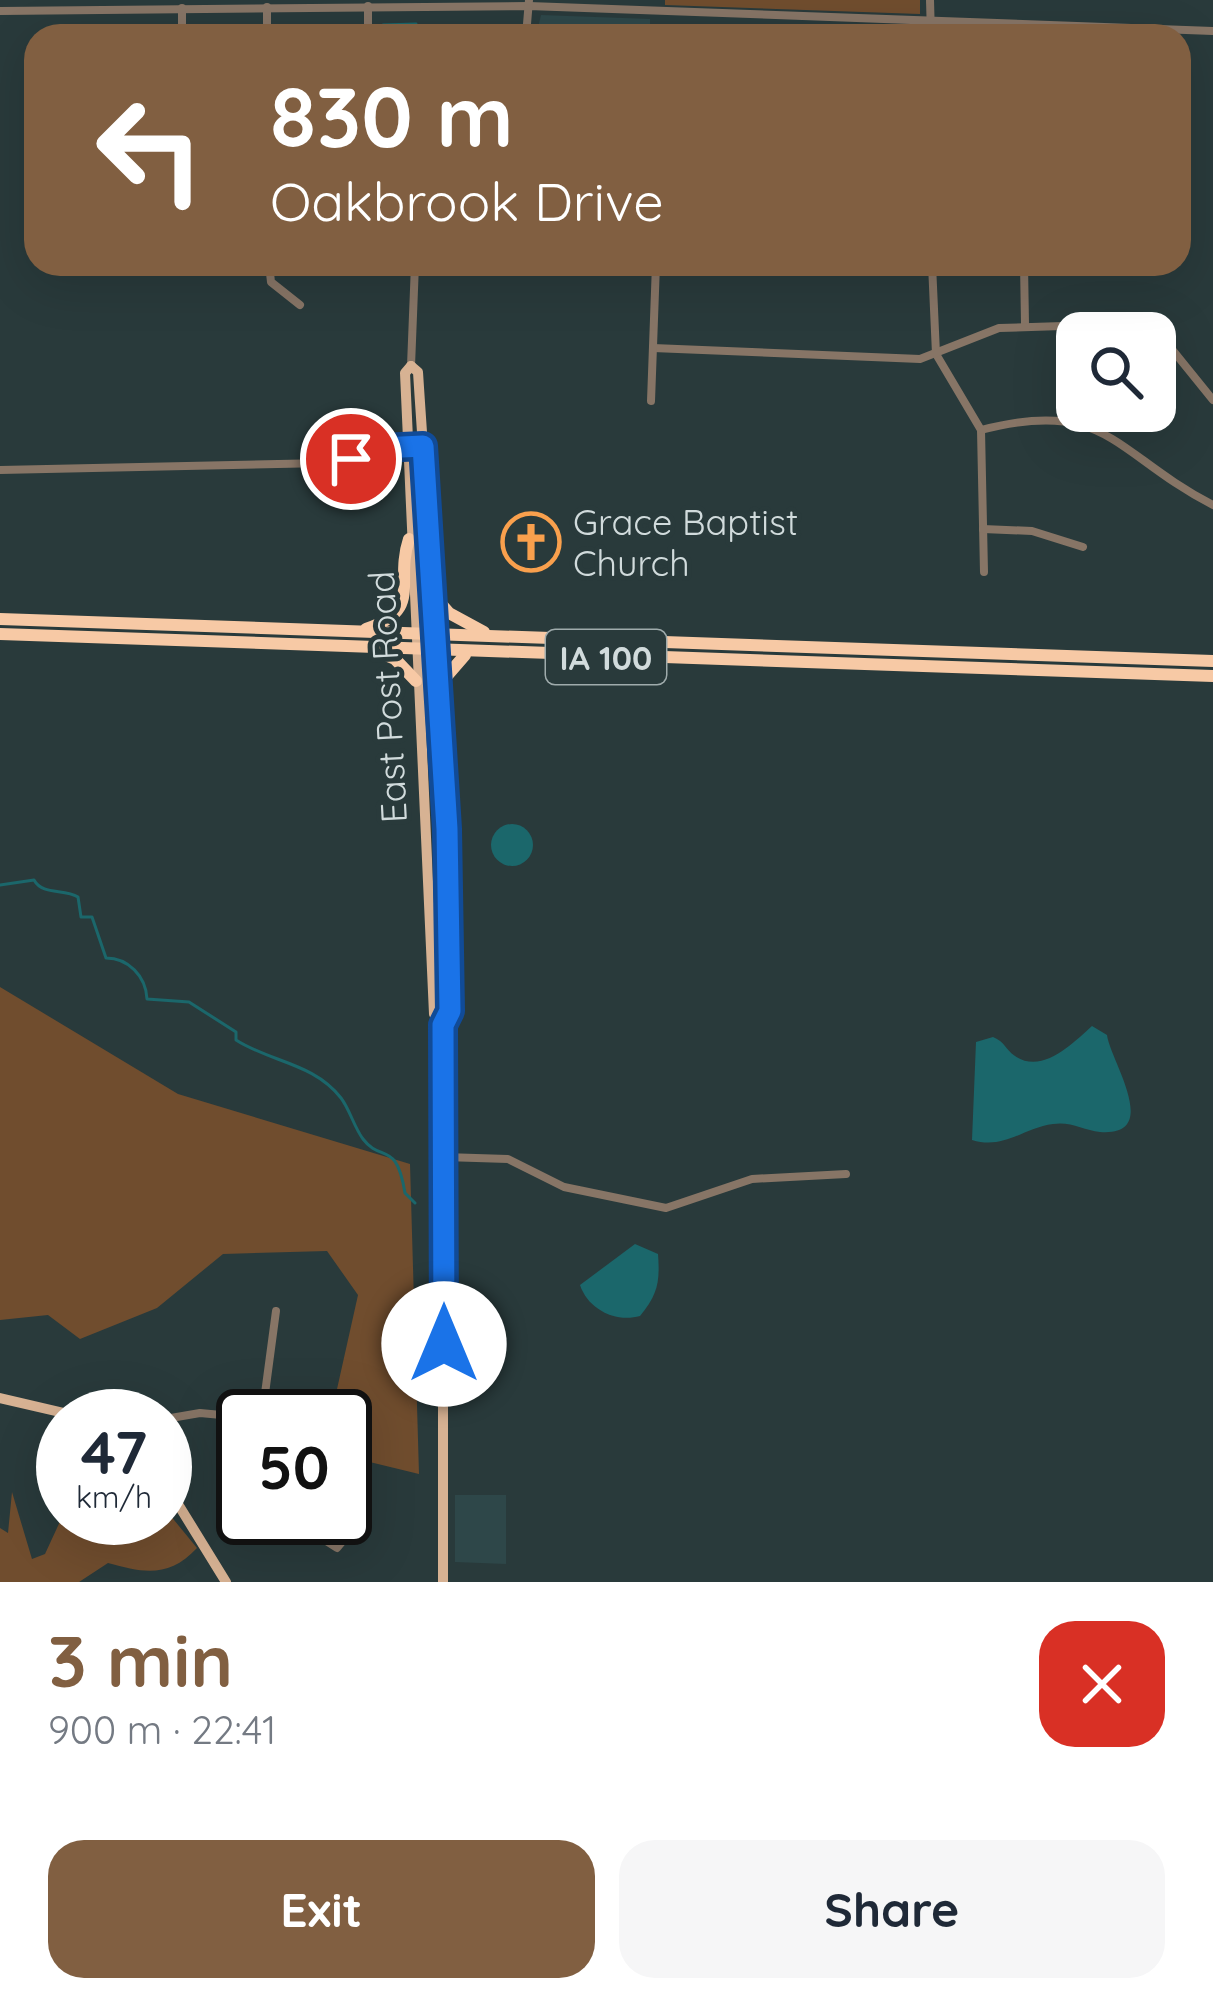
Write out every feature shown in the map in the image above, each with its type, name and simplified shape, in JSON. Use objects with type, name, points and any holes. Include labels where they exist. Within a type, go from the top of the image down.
[{"type":"highway","points":[[354,633],[395,617],[402,606],[409,539]]},
{"type":"highway","points":[[435,596],[460,621],[496,637]]},
{"type":"highway","name":"IA 100","points":[[0,619],[1213,662]]},
{"type":"highway","name":"IA 100","points":[[0,634],[1213,676]]},
{"type":"highway","points":[[371,650],[395,659],[416,681]]},
{"type":"highway","points":[[439,685],[458,657],[473,653]]},
{"type":"main road","name":"East Post Road","points":[[443,1025],[434,1014],[413,634],[405,373],[411,365],[418,372],[435,596],[450,920],[450,1011],[443,1025],[443,1582]]},
{"type":"main road","points":[[0,1398],[36,1406]]},
{"type":"main road","points":[[192,1527],[226,1582]]},
{"type":"street","points":[[659,12],[660,0]]},
{"type":"street","points":[[931,0],[931,22]]},
{"type":"street","points":[[0,10],[39,5],[529,3],[994,24]]},
{"type":"street","points":[[368,5],[368,24]]},
{"type":"street","points":[[267,7],[267,24]]},
{"type":"street","points":[[182,8],[182,24]]},
{"type":"street","points":[[270,276],[271,282],[300,305]]},
{"type":"street","name":"East Post Road","points":[[411,365],[415,276]]},
{"type":"street","points":[[652,401],[656,276]]},
{"type":"street","points":[[933,276],[936,354],[981,430],[983,572]]},
{"type":"street","points":[[1024,276],[1025,324]]},
{"type":"street","points":[[653,348],[920,358],[980,333],[1025,324],[1125,325],[1152,331],[1172,345],[1213,400]]},
{"type":"street","points":[[981,430],[1040,416],[1085,424],[1213,505]]},
{"type":"street","points":[[0,470],[326,463],[423,446]]},
{"type":"street","points":[[983,529],[1032,531],[1083,547]]},
{"type":"street","points":[[444,1157],[508,1159],[564,1187],[666,1208],[741,1181],[846,1174]]},
{"type":"street","points":[[266,1389],[276,1311]]},
{"type":"shaded area","points":[[665,0],[920,0],[920,14],[665,5]]},
{"type":"shaded area","points":[[541,15],[650,19],[650,24],[539,24]]},
{"type":"shaded area","points":[[0,987],[178,1094],[410,1164],[419,1474],[372,1463],[372,1389],[337,1389],[358,1295],[327,1251],[223,1254],[157,1308],[80,1339],[48,1315],[0,1320]]},
{"type":"shaded area","points":[[12,1492],[32,1559],[45,1554],[49,1545],[192,1542],[197,1548],[166,1569],[108,1563],[79,1582],[0,1582],[0,1528],[8,1533]]},
{"type":"shaded area","points":[[455,1495],[506,1495],[506,1564],[455,1562]]},
{"type":"water","points":[[512,824],[527,830],[533,845],[527,860],[512,866],[497,860],[491,845],[497,830]]},
{"type":"water","points":[[1092,1026],[1107,1035],[1128,1095],[1128,1122],[1119,1130],[1100,1132],[1053,1124],[994,1142],[972,1140],[976,1042],[993,1037],[1015,1056],[1036,1062],[1057,1054]]},
{"type":"water","points":[[635,1244],[658,1254],[656,1287],[640,1316],[612,1316],[589,1301],[580,1285]]},
{"type":"waterway","points":[[0,885],[34,880],[43,888],[78,897],[81,917],[92,917],[106,958],[134,970],[147,999],[189,1002],[236,1032],[236,1040],[330,1086],[363,1139],[393,1159],[405,1193],[415,1203]]},
{"type":"place","name":"Grace Baptist Church","points":[[531,542]]},
{"type":"route","points":[[351,459],[381,448],[423,446],[450,920],[450,1011],[443,1025],[444,1344]]}]
